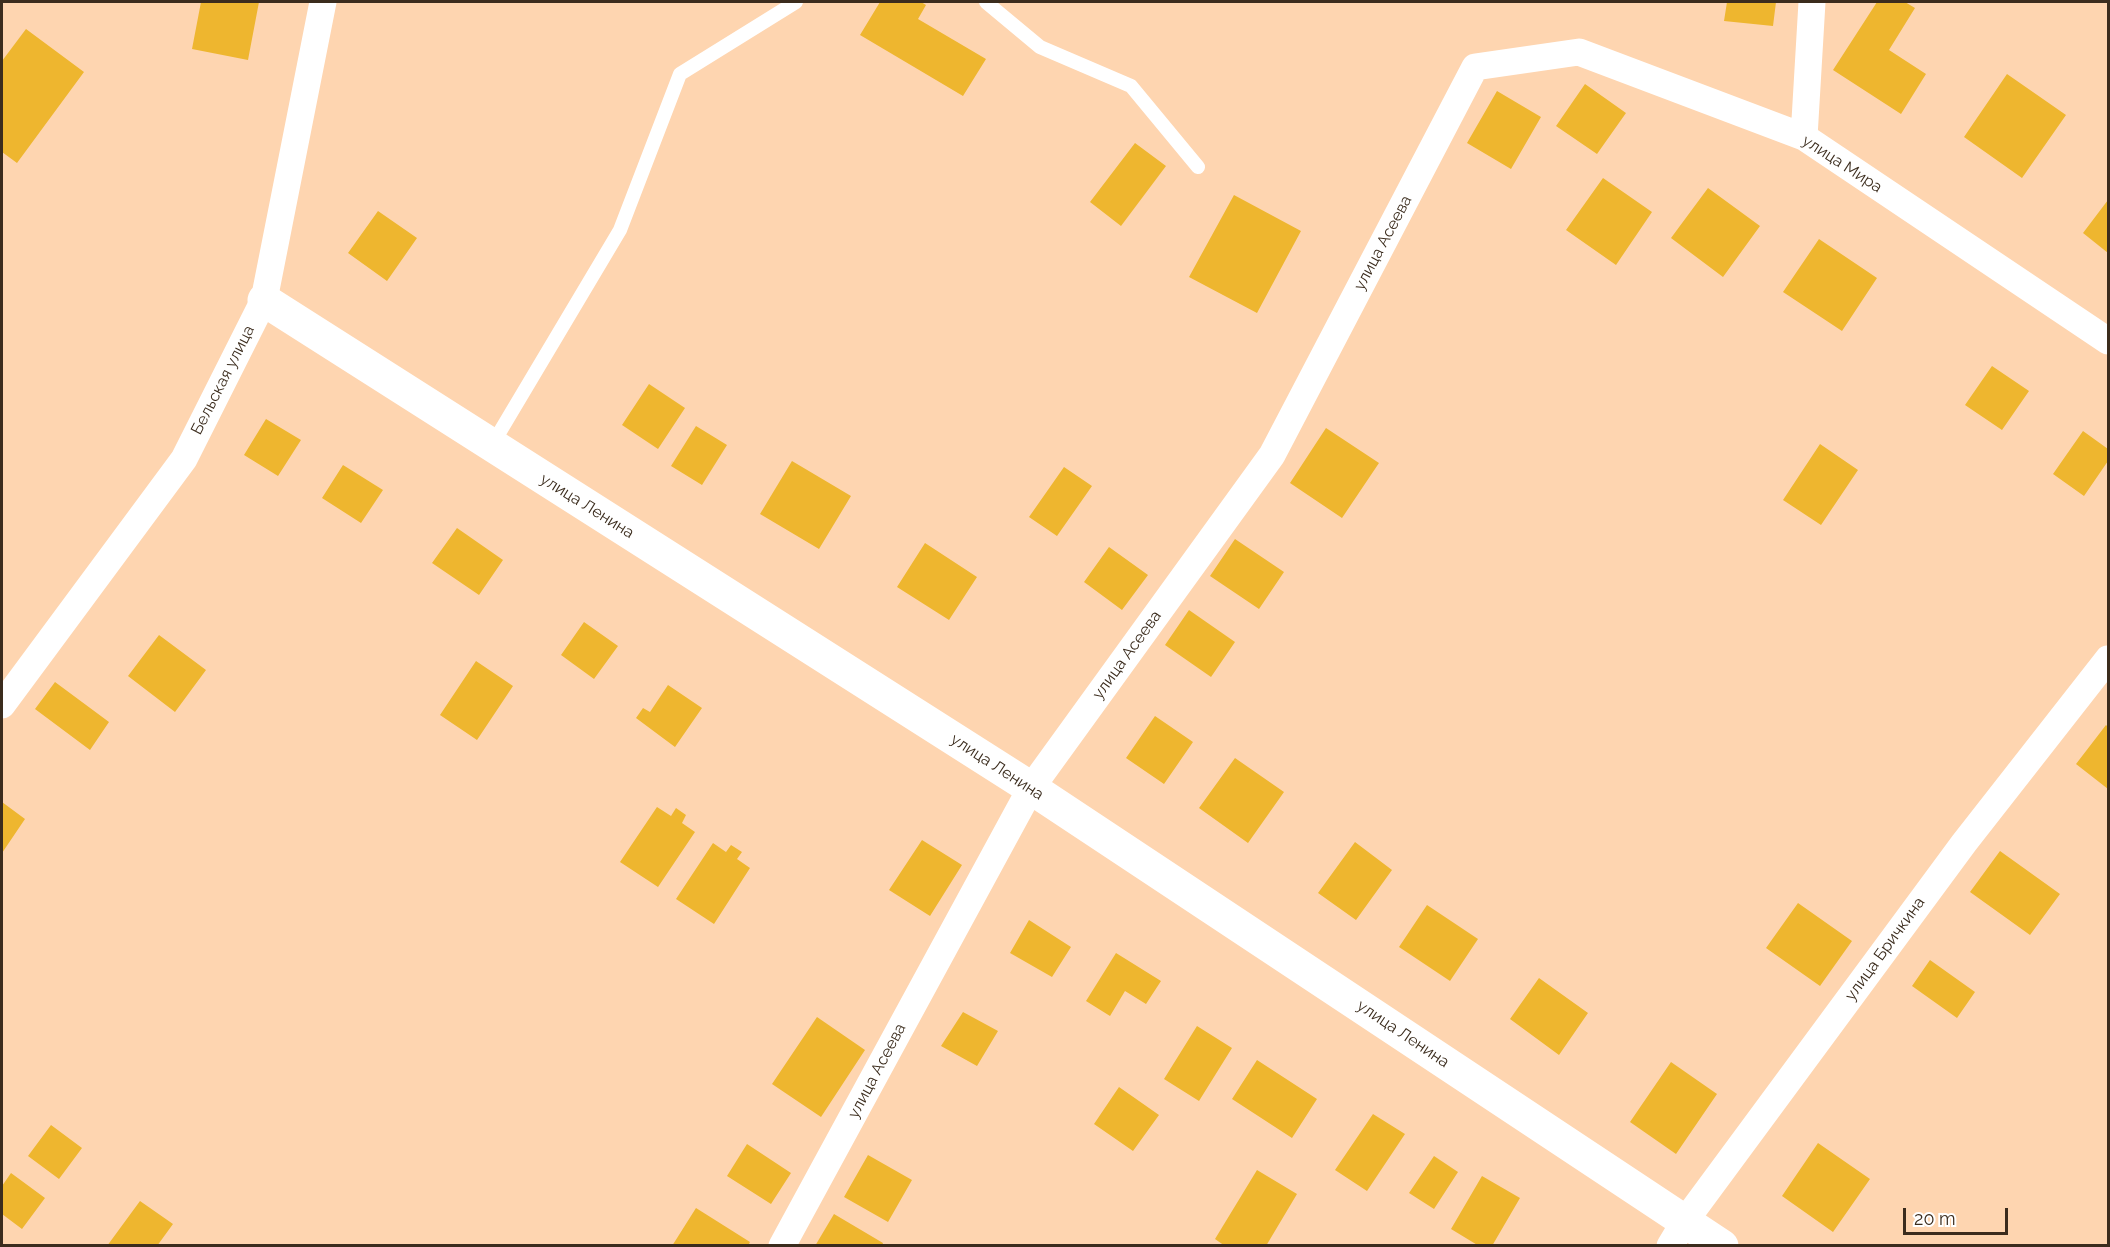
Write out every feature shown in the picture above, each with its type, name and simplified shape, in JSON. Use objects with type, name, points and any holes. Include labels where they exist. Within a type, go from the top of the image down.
[{"type":"street","name":"Бельская улица","points":[[2,705],[184,459],[264,300],[323,2]]},
{"type":"street","points":[[1803,137],[1812,2]]},
{"type":"street","name":"улица Мира","points":[[1474,67],[1580,52],[1803,137],[2109,341]]},
{"type":"street","name":"улица Асеева","points":[[782,1245],[1030,788],[1272,455],[1474,67]]},
{"type":"street","name":"улица Ленина","points":[[264,300],[1030,788],[1678,1233],[1722,1245]]},
{"type":"street","name":"улица Бричкина","points":[[1678,1233],[1964,843],[2109,659]]},
{"type":"lane","points":[[492,445],[620,230],[680,74],[796,2]]},
{"type":"lane","points":[[986,2],[1040,47],[1131,86],[1198,167]]},
{"type":"building","points":[[201,2],[259,2],[248,60],[192,49]]},
{"type":"building","points":[[880,2],[921,2],[926,5],[918,19],[986,59],[963,96],[860,35]]},
{"type":"building","points":[[1727,2],[1776,2],[1773,26],[1724,21]]},
{"type":"building","points":[[1877,2],[1905,2],[1915,8],[1889,50],[1926,74],[1901,114],[1833,70]]},
{"type":"building","points":[[26,29],[84,72],[17,163],[2,152],[2,61]]},
{"type":"building","points":[[2007,74],[2066,115],[2022,178],[1964,137]]},
{"type":"building","points":[[1585,84],[1626,113],[1597,154],[1556,126]]},
{"type":"building","points":[[1497,91],[1541,117],[1511,169],[1467,143]]},
{"type":"building","points":[[1135,143],[1166,166],[1121,226],[1090,202]]},
{"type":"building","points":[[1603,178],[1652,212],[1616,265],[1566,230]]},
{"type":"building","points":[[1708,188],[1760,226],[1723,277],[1671,238]]},
{"type":"building","points":[[1234,195],[1301,231],[1257,313],[1189,277]]},
{"type":"building","points":[[2108,200],[2108,253],[2083,233]]},
{"type":"building","points":[[378,211],[417,238],[387,281],[348,253]]},
{"type":"building","points":[[1819,239],[1877,278],[1842,331],[1783,292]]},
{"type":"building","points":[[1992,366],[2029,391],[2002,430],[1965,405]]},
{"type":"building","points":[[649,384],[685,408],[658,449],[622,425]]},
{"type":"building","points":[[266,419],[301,440],[278,476],[244,455]]},
{"type":"building","points":[[696,426],[727,445],[702,485],[671,466]]},
{"type":"building","points":[[1326,428],[1379,463],[1342,518],[1290,483]]},
{"type":"building","points":[[2083,431],[2108,449],[2108,461],[2084,496],[2053,474]]},
{"type":"building","points":[[1820,444],[1858,470],[1821,525],[1783,500]]},
{"type":"building","points":[[792,461],[851,496],[819,549],[760,514]]},
{"type":"building","points":[[343,465],[383,490],[361,523],[322,498]]},
{"type":"building","points":[[1064,467],[1092,486],[1057,536],[1029,517]]},
{"type":"building","points":[[457,528],[503,560],[479,595],[432,563]]},
{"type":"building","points":[[1235,539],[1284,572],[1259,609],[1210,576]]},
{"type":"building","points":[[925,543],[977,577],[949,620],[897,587]]},
{"type":"building","points":[[1109,547],[1148,575],[1122,610],[1084,582]]},
{"type":"building","points":[[1189,610],[1235,642],[1211,677],[1165,645]]},
{"type":"building","points":[[584,622],[618,646],[594,679],[561,655]]},
{"type":"building","points":[[159,635],[206,670],[175,712],[128,676]]},
{"type":"building","points":[[476,661],[513,686],[477,740],[440,715]]},
{"type":"building","points":[[55,682],[109,722],[90,750],[35,709]]},
{"type":"building","points":[[668,685],[702,708],[675,747],[636,718],[643,708],[650,712]]},
{"type":"building","points":[[1155,716],[1193,742],[1164,784],[1126,758]]},
{"type":"building","points":[[2106,725],[2108,727],[2108,789],[2076,764]]},
{"type":"building","points":[[1235,758],[1284,792],[1248,843],[1199,808]]},
{"type":"building","points":[[2,802],[25,819],[2,853]]},
{"type":"building","points":[[657,807],[671,816],[676,808],[686,815],[682,823],[695,832],[658,887],[620,862]]},
{"type":"building","points":[[922,840],[962,865],[930,916],[889,890]]},
{"type":"building","points":[[1355,842],[1392,870],[1356,920],[1318,893]]},
{"type":"building","points":[[713,843],[726,852],[731,845],[742,852],[737,859],[750,868],[714,924],[676,899]]},
{"type":"building","points":[[2000,851],[2060,894],[2030,935],[1970,892]]},
{"type":"building","points":[[1798,903],[1852,941],[1820,986],[1766,948]]},
{"type":"building","points":[[1427,905],[1478,939],[1450,981],[1399,947]]},
{"type":"building","points":[[1029,920],[1071,947],[1052,977],[1010,953]]},
{"type":"building","points":[[1116,953],[1161,981],[1146,1004],[1125,991],[1110,1016],[1086,1001]]},
{"type":"building","points":[[1930,960],[1975,992],[1957,1018],[1912,986]]},
{"type":"building","points":[[1539,978],[1588,1013],[1559,1055],[1510,1019]]},
{"type":"building","points":[[963,1012],[998,1031],[977,1066],[941,1046]]},
{"type":"building","points":[[817,1017],[865,1050],[821,1117],[772,1084]]},
{"type":"building","points":[[1197,1026],[1232,1048],[1199,1101],[1164,1079]]},
{"type":"building","points":[[1257,1060],[1317,1099],[1292,1138],[1232,1099]]},
{"type":"building","points":[[1671,1062],[1717,1094],[1676,1154],[1630,1122]]},
{"type":"building","points":[[1119,1087],[1159,1115],[1133,1151],[1094,1124]]},
{"type":"building","points":[[1373,1114],[1405,1134],[1367,1191],[1335,1170]]},
{"type":"building","points":[[51,1125],[82,1148],[59,1179],[28,1156]]},
{"type":"building","points":[[1818,1143],[1870,1179],[1833,1232],[1782,1196]]},
{"type":"building","points":[[747,1144],[791,1173],[771,1204],[727,1176]]},
{"type":"building","points":[[868,1155],[912,1180],[888,1222],[844,1197]]},
{"type":"building","points":[[1434,1156],[1458,1172],[1434,1209],[1409,1193]]},
{"type":"building","points":[[1257,1170],[1297,1194],[1266,1246],[1225,1246],[1215,1239]]},
{"type":"building","points":[[11,1173],[45,1198],[22,1229],[2,1214],[2,1186]]},
{"type":"building","points":[[1482,1176],[1520,1198],[1492,1246],[1479,1246],[1451,1229]]},
{"type":"building","points":[[140,1201],[173,1224],[157,1246],[107,1246]]},
{"type":"building","points":[[696,1208],[750,1242],[748,1246],[672,1246]]},
{"type":"building","points":[[834,1214],[883,1243],[882,1246],[815,1246]]}]
